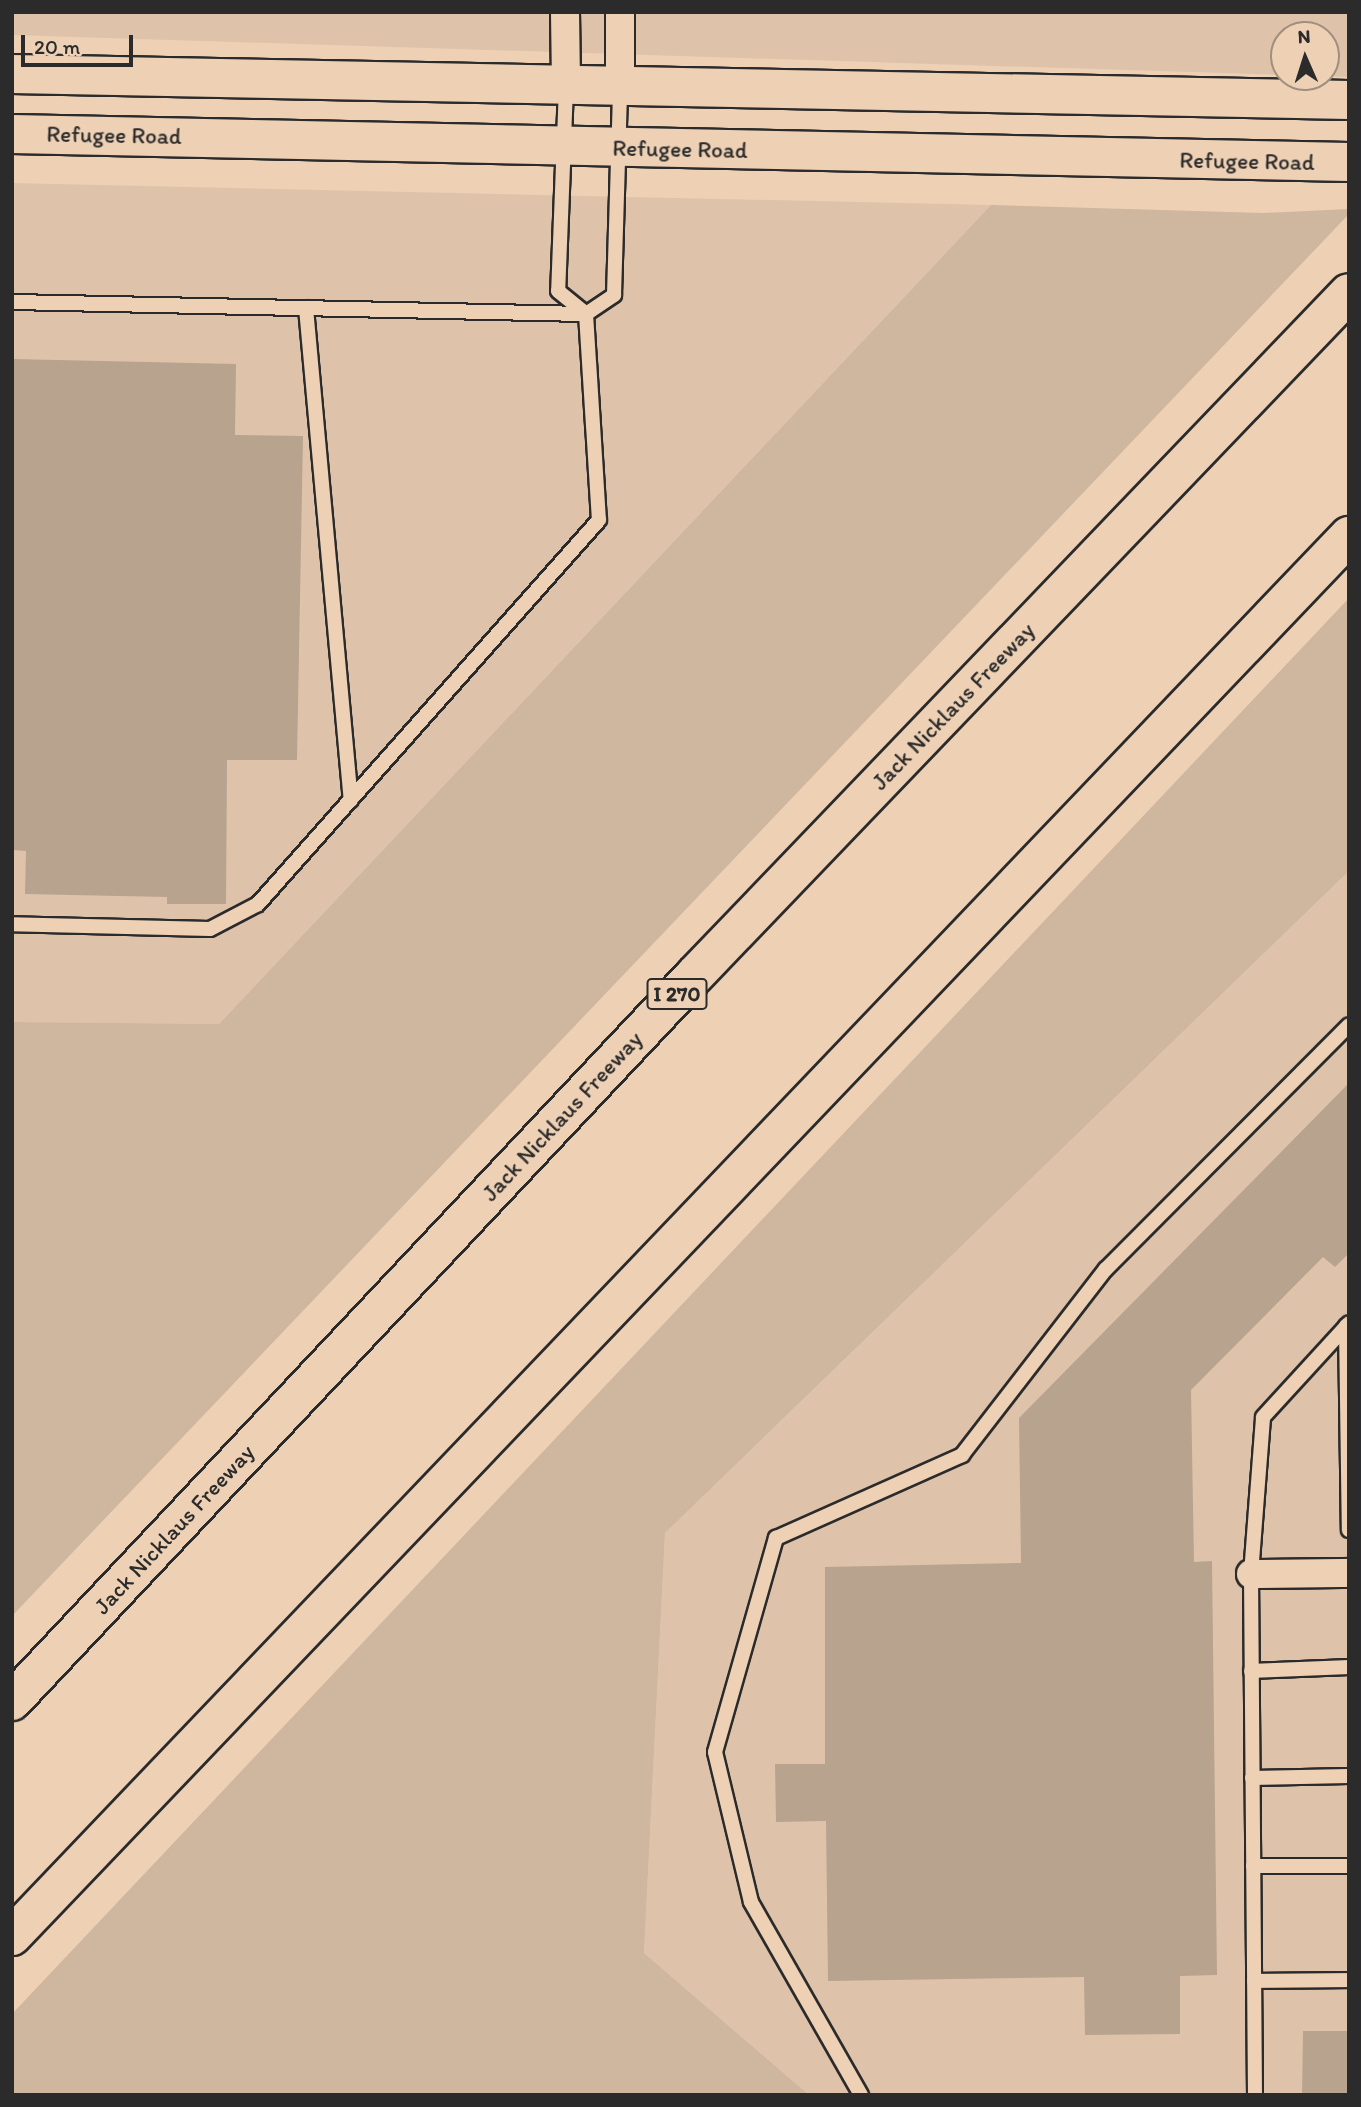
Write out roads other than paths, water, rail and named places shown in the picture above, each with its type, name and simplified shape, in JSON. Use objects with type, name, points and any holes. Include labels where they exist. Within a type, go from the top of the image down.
[{"type":"main road","points":[[12,74],[1349,100]]},
{"type":"main road","name":"Refugee Road","points":[[12,134],[1349,162]]},
{"type":"main road","name":"Jack Nicklaus Freeway","points":[[12,1701],[694,976],[1349,293]]},
{"type":"main road","points":[[12,1936],[1349,536]]},
{"type":"street","points":[[565,12],[566,86]]},
{"type":"street","points":[[620,12],[620,87]]},
{"type":"street","points":[[1251,1574],[1349,1573]]},
{"type":"lane","points":[[12,923],[210,929],[258,905],[599,520],[586,314],[558,291],[561,146],[566,86]]},
{"type":"lane","points":[[12,302],[586,314],[614,295],[622,148],[620,87]]},
{"type":"lane","points":[[306,308],[351,800]]},
{"type":"lane","points":[[861,2095],[751,1902],[715,1752],[776,1538],[962,1455],[1106,1269],[1349,1026]]},
{"type":"lane","points":[[1347,1325],[1349,1530]]},
{"type":"lane","points":[[1255,2095],[1251,1574],[1263,1417],[1347,1325]]},
{"type":"lane","points":[[1251,1671],[1349,1667]]},
{"type":"lane","points":[[1252,1778],[1349,1776]]},
{"type":"lane","points":[[1253,1866],[1349,1866]]},
{"type":"lane","points":[[1254,1981],[1349,1980]]}]
